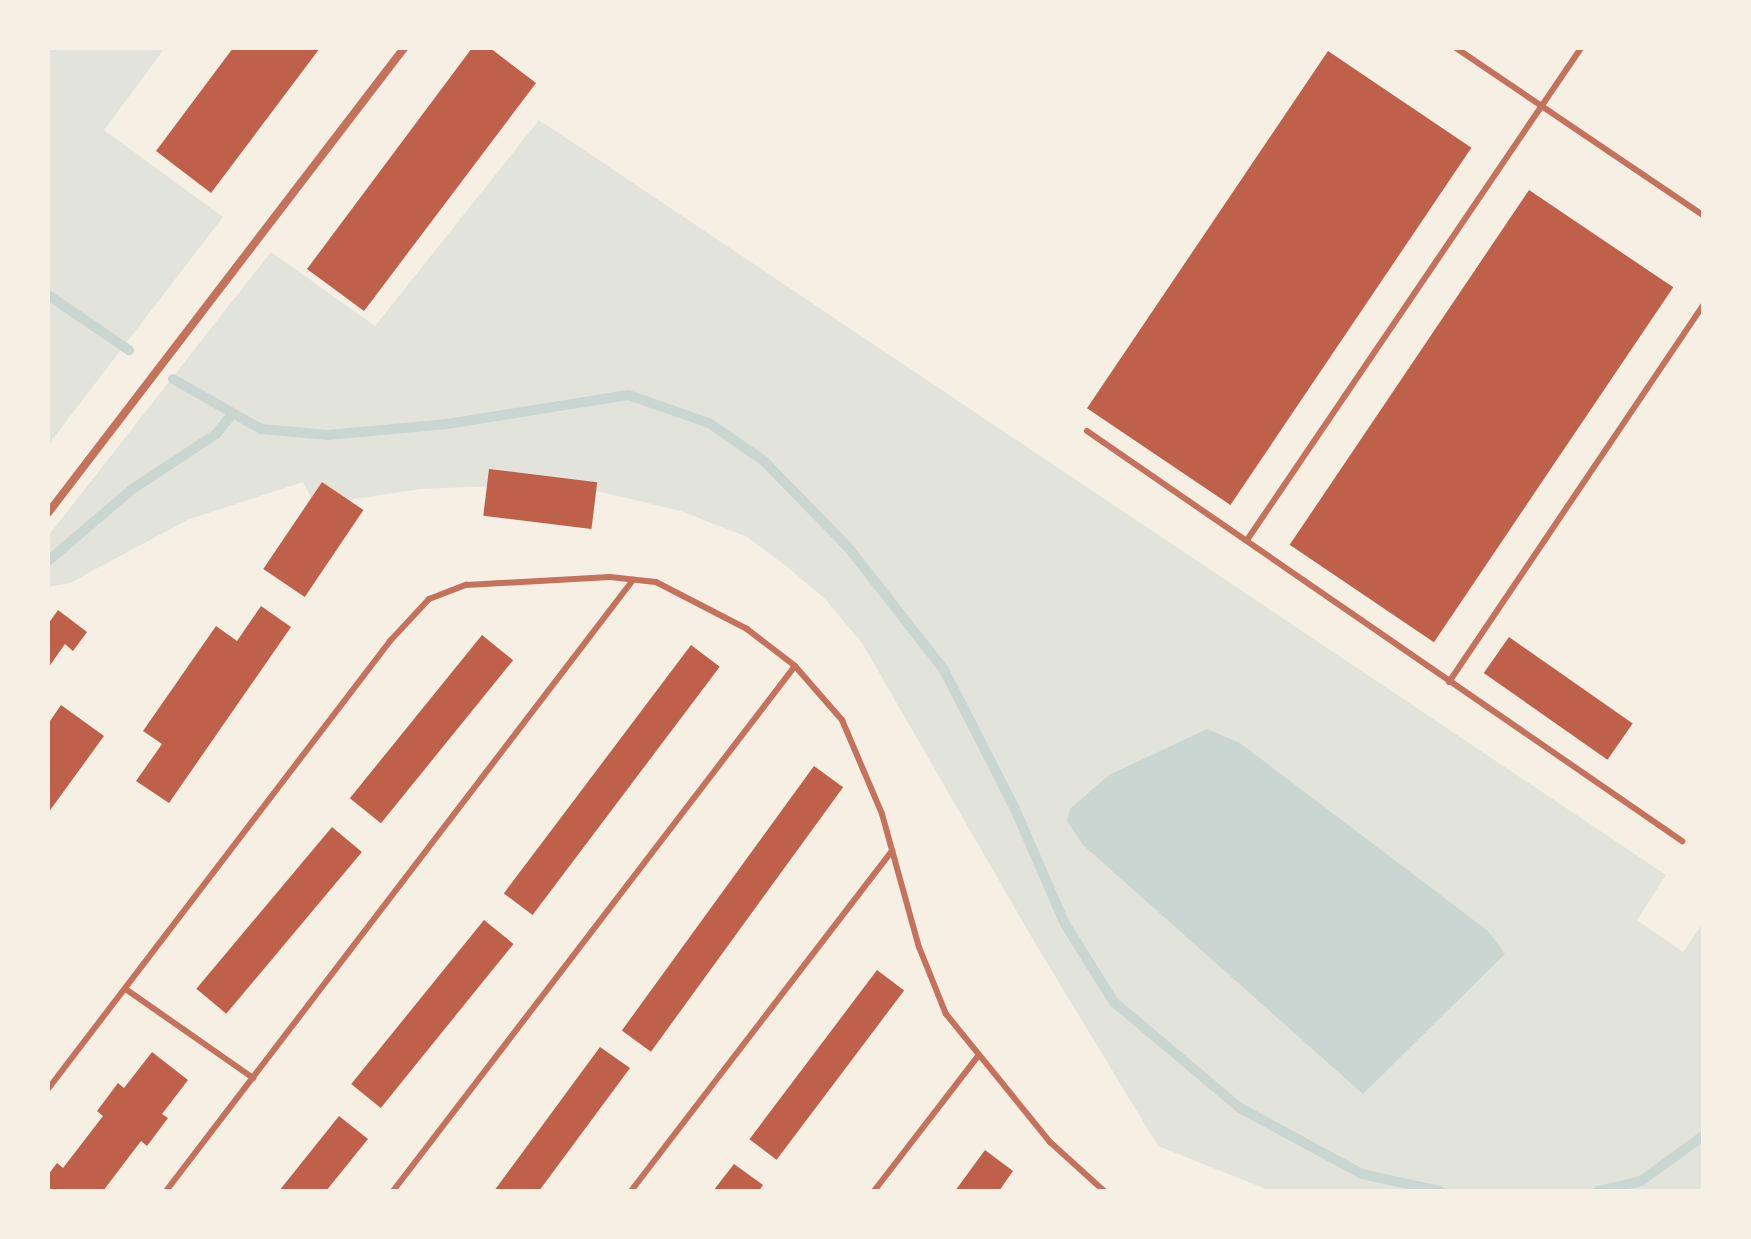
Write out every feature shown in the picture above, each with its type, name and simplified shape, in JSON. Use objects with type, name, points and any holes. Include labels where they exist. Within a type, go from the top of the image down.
[{"type":"street","points":[[48,513],[404,48]]},
{"type":"lane","points":[[1456,48],[1703,215]]},
{"type":"lane","points":[[1247,540],[1581,48]]},
{"type":"lane","points":[[1449,682],[1703,306]]},
{"type":"lane","points":[[1087,431],[1682,841]]},
{"type":"lane","points":[[48,1089],[127,990],[390,641],[429,599],[466,585],[610,577],[656,582],[747,629],[795,666],[842,720],[882,814],[919,947],[946,1014],[1050,1142],[1104,1191]]},
{"type":"lane","points":[[166,1191],[633,580]]},
{"type":"lane","points":[[393,1191],[795,666]]},
{"type":"lane","points":[[631,1191],[892,851]]},
{"type":"lane","points":[[127,990],[253,1078]]},
{"type":"lane","points":[[874,1191],[978,1056]]},
{"type":"lane","points":[[1092,1191],[1097,1184]]},
{"type":"shaded area","points":[[48,48],[165,48],[104,130],[223,217],[48,445]]},
{"type":"shaded area","points":[[539,120],[1666,875],[1637,920],[1683,952],[1703,923],[1703,1191],[1271,1191],[1158,1146],[1035,943],[862,643],[824,598],[747,537],[681,511],[601,492],[520,485],[421,489],[315,505],[303,482],[187,520],[70,583],[48,587],[48,536],[271,252],[375,326]]},
{"type":"shaded area","points":[[1207,729],[1240,743],[1488,931],[1505,954],[1363,1094],[1083,845],[1067,821],[1070,809],[1109,775]]},
{"type":"building","points":[[233,48],[320,48],[211,193],[156,151]]},
{"type":"building","points":[[472,48],[490,48],[536,83],[364,311],[307,269]]},
{"type":"building","points":[[1328,51],[1471,148],[1230,505],[1087,408]]},
{"type":"building","points":[[1529,190],[1673,287],[1434,642],[1290,545]]},
{"type":"building","points":[[489,469],[597,482],[591,529],[483,516]]},
{"type":"building","points":[[322,482],[363,510],[305,597],[263,569]]},
{"type":"building","points":[[261,606],[291,627],[169,803],[136,781],[162,744],[143,731],[216,626],[237,641]]},
{"type":"building","points":[[58,610],[87,632],[73,651],[65,644],[48,668],[48,624]]},
{"type":"building","points":[[482,635],[513,660],[381,823],[350,798]]},
{"type":"building","points":[[1509,637],[1633,724],[1607,760],[1484,673]]},
{"type":"building","points":[[691,645],[720,667],[533,915],[504,893]]},
{"type":"building","points":[[61,705],[104,736],[48,813],[48,724]]},
{"type":"building","points":[[814,766],[843,787],[651,1052],[622,1031]]},
{"type":"building","points":[[332,827],[362,852],[226,1014],[196,989]]},
{"type":"building","points":[[484,920],[514,944],[381,1108],[351,1084]]},
{"type":"building","points":[[877,970],[904,990],[777,1160],[749,1139]]},
{"type":"building","points":[[600,1047],[630,1068],[539,1191],[494,1191]]},
{"type":"building","points":[[152,1052],[188,1080],[162,1114],[168,1118],[147,1146],[141,1141],[103,1191],[48,1191],[48,1175],[57,1163],[63,1168],[103,1116],[97,1111],[118,1083],[124,1088]]},
{"type":"building","points":[[339,1116],[368,1139],[326,1191],[279,1191]]},
{"type":"building","points":[[985,1150],[1013,1171],[999,1191],[955,1191]]},
{"type":"building","points":[[734,1164],[763,1185],[759,1191],[713,1191]]},
{"type":"waterway","points":[[48,295],[129,350]]},
{"type":"waterway","points":[[173,379],[261,429],[328,435],[447,424],[628,395],[709,423],[764,461],[848,547],[944,670],[1015,809],[1065,924],[1114,1002],[1240,1108],[1362,1174],[1440,1191]]},
{"type":"waterway","points":[[48,561],[131,490],[216,434],[232,414]]},
{"type":"waterway","points":[[1598,1191],[1641,1181],[1703,1136]]}]
